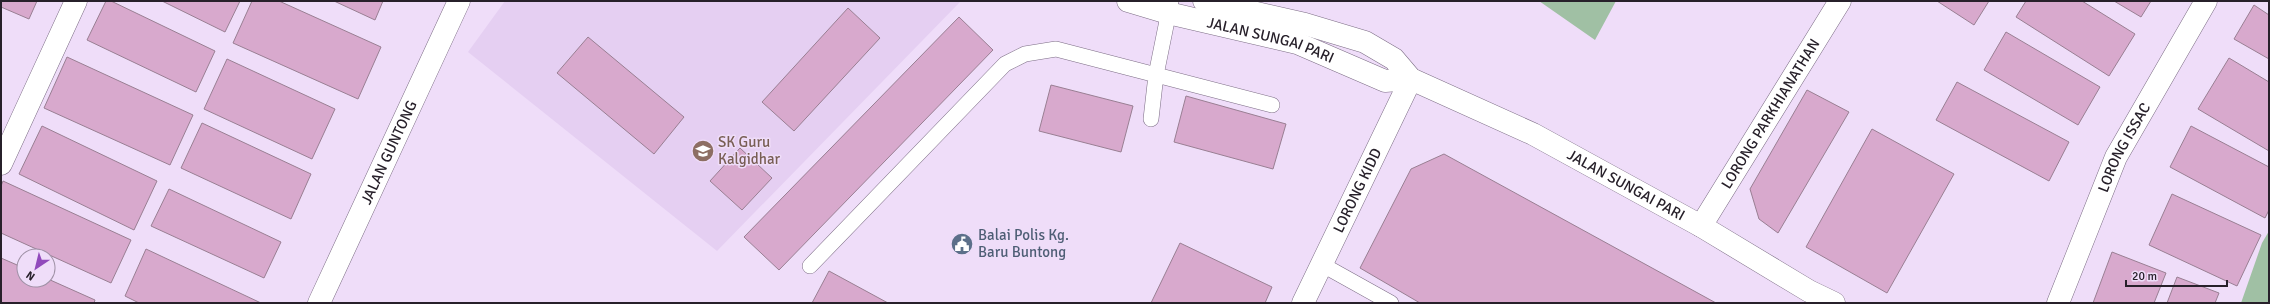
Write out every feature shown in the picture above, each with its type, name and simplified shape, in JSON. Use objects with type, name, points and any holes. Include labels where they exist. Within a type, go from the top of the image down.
[{"type":"street","points":[[1,164],[76,1]]},
{"type":"street","name":"JALAN GUNTONG","points":[[319,303],[459,1]]},
{"type":"street","name":"JALAN SUNGAI PARI","points":[[1128,1],[1170,7],[1297,43],[1385,81],[1411,78]]},
{"type":"street","name":"JALAN SUNGAI PARI","points":[[1204,1],[1305,24],[1365,42],[1394,59],[1411,78],[1533,134],[1701,226],[1806,297],[1834,303]]},
{"type":"street","name":"LORONG PARKHIANATHAN","points":[[1701,226],[1840,1]]},
{"type":"street","name":"LORONG ISSAC","points":[[2058,303],[2116,156],[2206,1]]},
{"type":"street","name":"LORONG KIDD","points":[[1303,303],[1411,78]]},
{"type":"lane","points":[[1151,119],[1156,75],[1170,7]]},
{"type":"lane","points":[[810,266],[1005,64],[1025,54],[1056,49],[1272,105]]},
{"type":"lane","points":[[1321,264],[1391,303]]},
{"type":"shaded area","name":"SK Guru Kalgidhar","points":[[505,1],[961,1],[717,251],[468,52]]},
{"type":"green space","points":[[1539,1],[1616,1],[1595,40]]},
{"type":"green space","points":[[2269,231],[2269,303],[2241,303],[2262,243]]},
{"type":"building","points":[[1,1],[37,1],[29,19],[1,7]]},
{"type":"building","points":[[106,1],[111,1],[215,51],[196,92],[87,40]]},
{"type":"building","points":[[162,1],[240,1],[225,32]]},
{"type":"building","points":[[252,1],[279,1],[381,47],[358,99],[233,43]]},
{"type":"building","points":[[334,1],[383,1],[375,20]]},
{"type":"building","points":[[1937,1],[1989,1],[1974,25]]},
{"type":"building","points":[[2026,1],[2082,1],[2135,34],[2109,76],[2016,17]]},
{"type":"building","points":[[2114,1],[2151,1],[2141,17]]},
{"type":"building","points":[[2254,5],[2269,15],[2269,59],[2234,39]]},
{"type":"building","points":[[848,8],[880,38],[794,131],[762,102]]},
{"type":"building","points":[[959,17],[993,50],[779,270],[744,237]]},
{"type":"building","points":[[2006,32],[2100,87],[2078,125],[1984,70]]},
{"type":"building","points":[[588,37],[684,117],[654,154],[557,73]]},
{"type":"building","points":[[67,57],[193,115],[170,165],[44,108]]},
{"type":"building","points":[[2229,58],[2269,82],[2269,151],[2198,109]]},
{"type":"building","points":[[227,59],[335,109],[312,159],[204,109]]},
{"type":"building","points":[[1957,82],[2069,142],[2049,181],[1936,120]]},
{"type":"building","points":[[1051,85],[1133,106],[1121,152],[1039,131]]},
{"type":"building","points":[[1807,90],[1849,112],[1778,233],[1759,219],[1750,189]]},
{"type":"building","points":[[1186,96],[1286,124],[1273,169],[1174,142]]},
{"type":"building","points":[[202,123],[311,174],[291,219],[181,168]]},
{"type":"building","points":[[42,126],[157,181],[134,230],[19,174]]},
{"type":"building","points":[[2191,126],[2269,167],[2269,210],[2265,218],[2170,167]]},
{"type":"building","points":[[1872,129],[1954,174],[1887,293],[1806,247]]},
{"type":"building","points":[[740,148],[772,178],[742,210],[710,181]]},
{"type":"building","points":[[1444,154],[1716,303],[1420,303],[1360,268],[1411,169]]},
{"type":"building","points":[[3,181],[131,240],[111,283],[56,258],[56,248],[34,248],[1,233],[1,186]]},
{"type":"building","points":[[169,189],[281,242],[264,278],[151,226]]},
{"type":"building","points":[[2172,194],[2261,235],[2237,286],[2149,245]]},
{"type":"building","points":[[1180,243],[1272,287],[1265,303],[1151,303]]},
{"type":"building","points":[[146,249],[261,303],[139,303],[125,296]]},
{"type":"building","points":[[2112,252],[2166,273],[2154,303],[2093,303]]},
{"type":"building","points":[[1,258],[16,265],[16,288],[56,288],[56,283],[95,300],[94,303],[1,303]]},
{"type":"building","points":[[829,271],[888,303],[812,303]]},
{"type":"building","points":[[2177,277],[2219,293],[2215,303],[2167,303]]},
{"type":"place","name":"SK Guru Kalgidhar","points":[[703,151]]},
{"type":"place","name":"Balai Polis Kg. Baru Buntong","points":[[962,244]]}]
